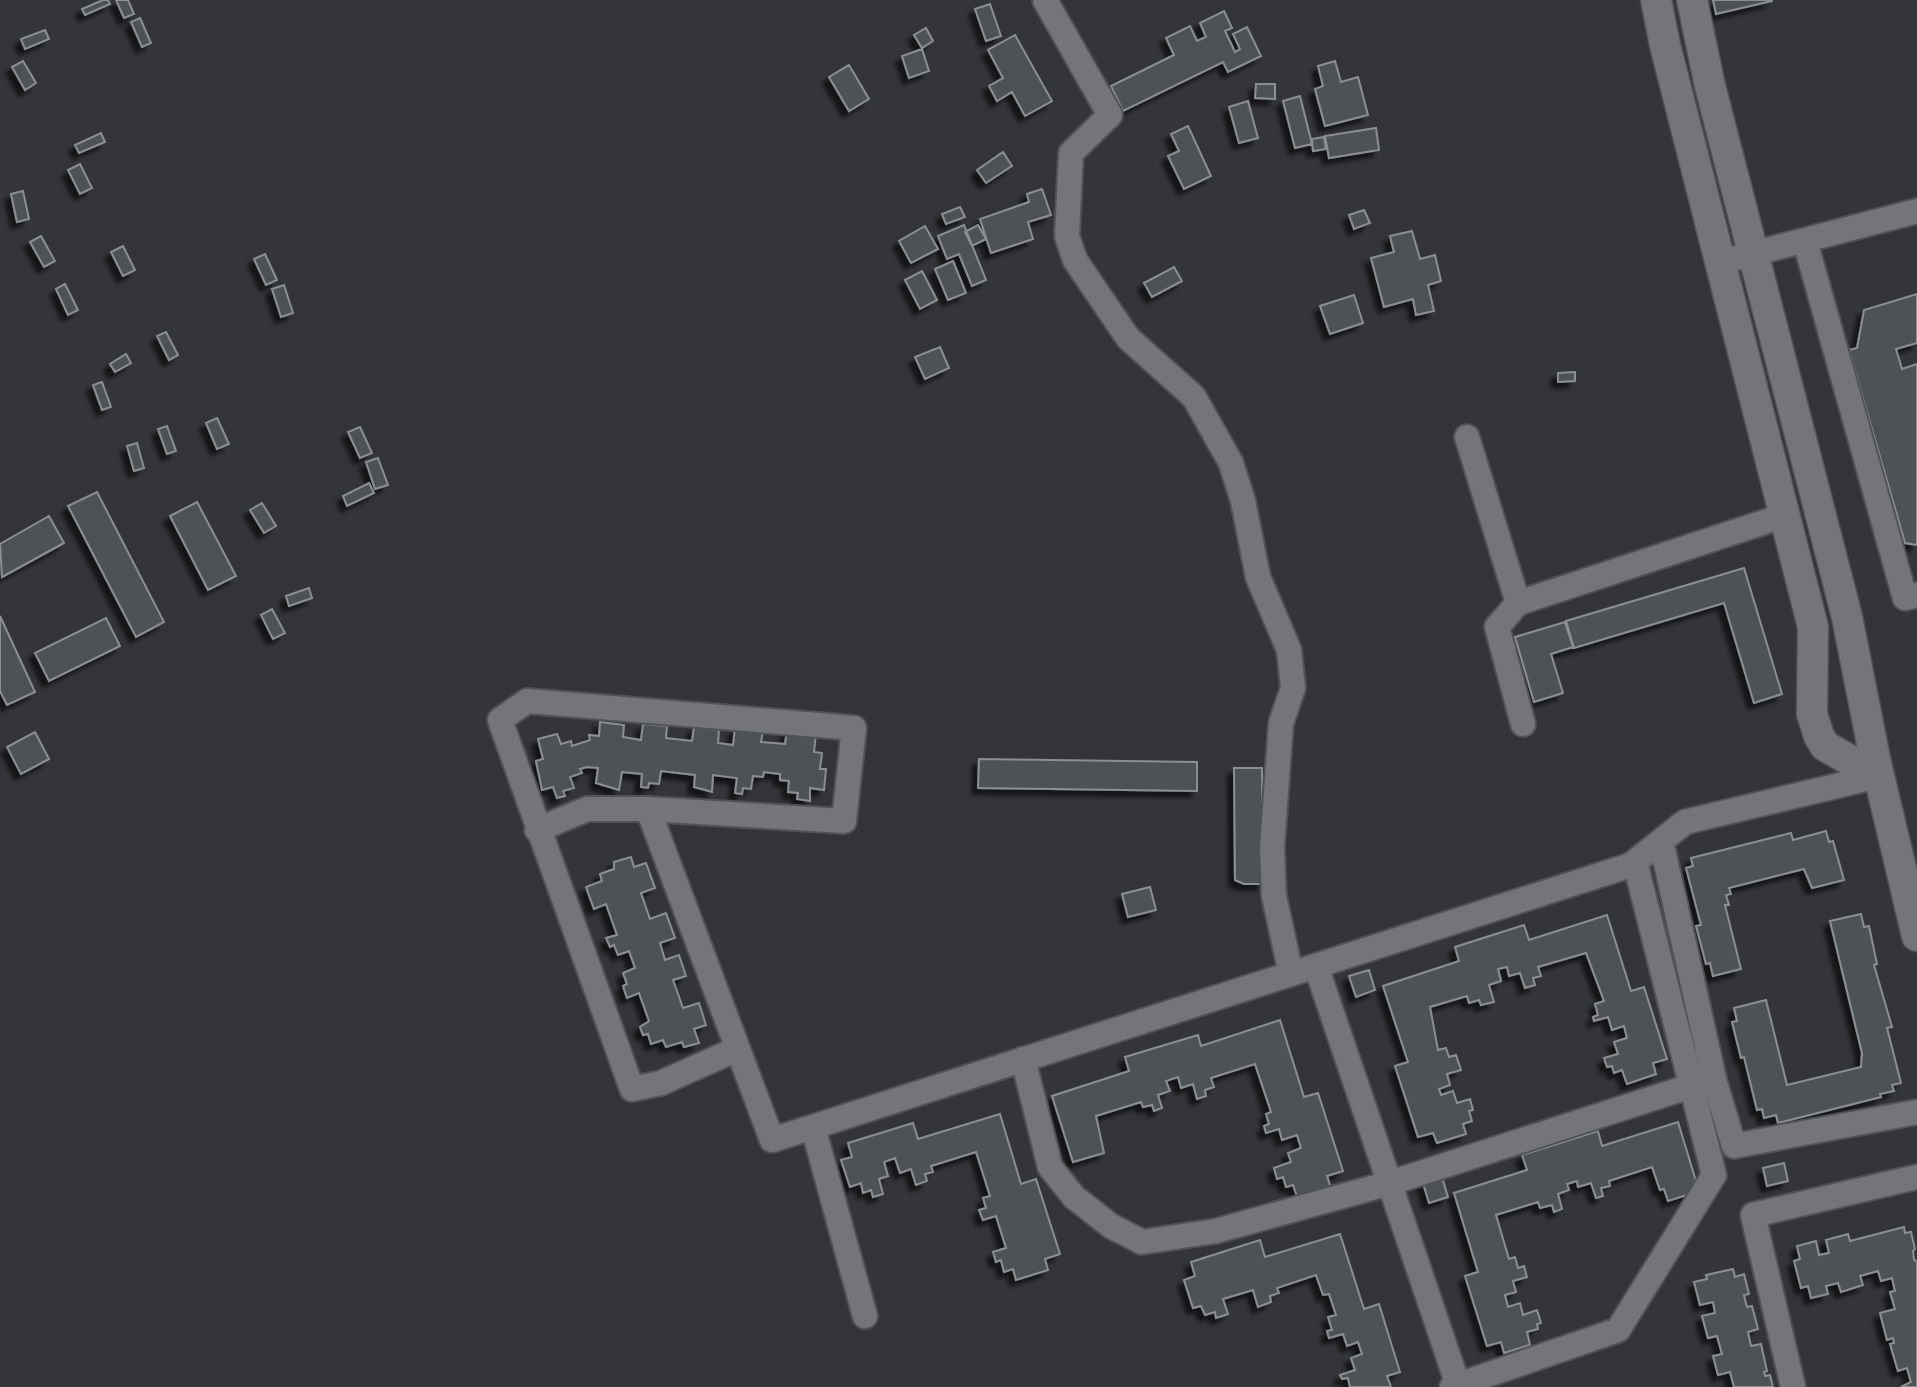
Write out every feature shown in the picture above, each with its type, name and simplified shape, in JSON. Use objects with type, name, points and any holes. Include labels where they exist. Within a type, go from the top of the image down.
[{"type":"street","points":[[1045,0],[1110,115],[1071,153],[1067,236],[1075,260],[1128,338],[1194,397],[1231,463],[1243,501],[1258,577],[1289,650],[1293,688],[1282,723],[1272,848],[1274,897],[1291,974]]},
{"type":"street","points":[[1656,0],[1665,45],[1813,627],[1814,725],[1825,746],[1878,776]]},
{"type":"street","points":[[1692,0],[1710,86],[1847,617],[1878,776],[1917,936]]},
{"type":"street","points":[[1721,262],[1917,211]]},
{"type":"street","points":[[1805,241],[1905,598],[1917,595]]},
{"type":"street","points":[[1467,437],[1518,603]]},
{"type":"street","points":[[1523,724],[1497,627],[1518,603],[1786,515]]},
{"type":"street","points":[[537,830],[587,809],[648,809],[844,821],[854,728],[527,701],[499,720],[537,830],[632,1089],[661,1083],[737,1049]]},
{"type":"street","points":[[648,809],[772,1140],[1635,862],[1685,822],[1878,776]]},
{"type":"street","points":[[1661,841],[1715,1083],[1734,1146],[1917,1112]]},
{"type":"street","points":[[1316,966],[1455,1386],[1618,1330],[1714,1175],[1635,862]]},
{"type":"street","points":[[1023,1059],[1050,1167],[1083,1204],[1111,1226],[1142,1242],[1216,1231],[1390,1183],[1691,1086]]},
{"type":"street","points":[[813,1127],[865,1316]]},
{"type":"street","points":[[1793,1387],[1754,1215],[1917,1177]]},
{"type":"building","points":[[108,0],[110,4],[85,15],[82,9]]},
{"type":"building","points":[[116,0],[128,0],[134,14],[124,18]]},
{"type":"building","points":[[1713,0],[1772,0],[1772,1],[1716,14]]},
{"type":"building","points":[[990,4],[1001,36],[986,41],[975,9]]},
{"type":"building","points":[[1224,11],[1232,28],[1225,31],[1235,52],[1240,49],[1233,34],[1247,27],[1261,56],[1228,72],[1223,62],[1123,111],[1111,86],[1174,55],[1166,38],[1190,26],[1197,41],[1206,37],[1200,23]]},
{"type":"building","points":[[140,18],[151,43],[142,47],[131,22]]},
{"type":"building","points":[[926,28],[933,41],[922,48],[914,35]]},
{"type":"building","points":[[45,30],[49,39],[25,49],[21,39]]},
{"type":"building","points":[[1015,35],[1052,101],[1025,116],[1012,92],[997,101],[989,86],[1003,78],[988,50]]},
{"type":"building","points":[[922,49],[929,71],[909,78],[902,56]]},
{"type":"building","points":[[23,61],[36,83],[25,90],[12,67]]},
{"type":"building","points":[[1335,61],[1341,82],[1358,77],[1368,115],[1325,126],[1315,89],[1323,86],[1318,66]]},
{"type":"building","points":[[849,65],[869,99],[849,111],[829,77]]},
{"type":"building","points":[[1256,84],[1275,84],[1275,99],[1255,98]]},
{"type":"building","points":[[1300,96],[1312,144],[1295,148],[1283,101]]},
{"type":"building","points":[[1248,101],[1258,138],[1239,143],[1229,107]]},
{"type":"building","points":[[1188,126],[1211,176],[1184,189],[1168,156],[1179,151],[1171,134]]},
{"type":"building","points":[[1376,128],[1379,150],[1329,158],[1325,136]]},
{"type":"building","points":[[101,133],[105,142],[79,153],[75,145]]},
{"type":"building","points":[[1324,137],[1326,149],[1313,151],[1312,139]]},
{"type":"building","points":[[1003,152],[1012,166],[986,183],[977,170]]},
{"type":"building","points":[[80,164],[92,188],[80,194],[68,170]]},
{"type":"building","points":[[1042,189],[1051,215],[1028,222],[1033,239],[991,253],[980,219],[1029,202],[1027,194]]},
{"type":"building","points":[[23,191],[29,219],[17,222],[11,194]]},
{"type":"building","points":[[960,207],[965,217],[946,224],[942,214]]},
{"type":"building","points":[[1364,210],[1370,223],[1354,229],[1349,215]]},
{"type":"building","points":[[964,225],[986,280],[972,286],[959,254],[947,259],[938,236]]},
{"type":"building","points":[[978,225],[986,239],[972,246],[965,232]]},
{"type":"building","points":[[925,226],[938,249],[911,263],[899,241]]},
{"type":"building","points":[[1412,231],[1420,259],[1435,255],[1441,281],[1428,285],[1434,311],[1416,315],[1413,299],[1384,307],[1371,258],[1394,252],[1390,236]]},
{"type":"building","points":[[41,236],[55,261],[44,267],[30,242]]},
{"type":"building","points":[[123,246],[135,270],[123,276],[111,252]]},
{"type":"building","points":[[265,254],[277,280],[266,285],[254,259]]},
{"type":"building","points":[[953,261],[966,293],[948,300],[935,269]]},
{"type":"building","points":[[1174,267],[1182,281],[1152,297],[1144,283]]},
{"type":"building","points":[[922,271],[937,300],[920,309],[905,280]]},
{"type":"building","points":[[65,284],[78,310],[68,315],[56,289]]},
{"type":"building","points":[[284,285],[293,313],[281,317],[272,289]]},
{"type":"building","points":[[1917,294],[1917,343],[1896,349],[1902,369],[1917,364],[1917,545],[1905,543],[1849,350],[1857,348],[1864,310]]},
{"type":"building","points":[[1354,295],[1363,323],[1330,334],[1320,306]]},
{"type":"building","points":[[166,332],[178,355],[169,360],[157,336]]},
{"type":"building","points":[[940,347],[949,368],[925,379],[915,357]]},
{"type":"building","points":[[126,354],[131,363],[115,372],[110,364]]},
{"type":"building","points":[[1575,372],[1575,381],[1558,382],[1558,373]]},
{"type":"building","points":[[102,382],[111,407],[102,410],[93,385]]},
{"type":"building","points":[[217,418],[229,444],[217,449],[206,423]]},
{"type":"building","points":[[167,426],[176,451],[167,454],[158,429]]},
{"type":"building","points":[[360,427],[372,453],[360,458],[348,432]]},
{"type":"building","points":[[137,443],[144,468],[134,471],[127,446]]},
{"type":"building","points":[[378,458],[388,485],[375,489],[366,462]]},
{"type":"building","points":[[369,483],[374,493],[347,506],[343,496]]},
{"type":"building","points":[[97,492],[164,622],[136,637],[68,506]]},
{"type":"building","points":[[197,502],[236,576],[208,590],[170,516]]},
{"type":"building","points":[[262,503],[276,526],[264,533],[250,510]]},
{"type":"building","points":[[49,516],[64,543],[2,577],[0,544]]},
{"type":"building","points":[[1744,568],[1782,694],[1754,703],[1724,603],[1574,648],[1566,621]]},
{"type":"building","points":[[309,588],[312,598],[289,606],[286,596]]},
{"type":"building","points":[[272,609],[285,633],[273,639],[261,615]]},
{"type":"building","points":[[0,616],[35,692],[7,705],[0,691]]},
{"type":"building","points":[[106,618],[120,646],[49,681],[35,653]]},
{"type":"building","points":[[1565,622],[1573,647],[1551,654],[1563,693],[1534,702],[1515,637]]},
{"type":"building","points":[[600,722],[624,725],[623,737],[641,740],[643,724],[667,726],[666,738],[692,741],[694,727],[719,730],[718,743],[733,745],[735,728],[763,731],[761,742],[785,744],[787,731],[816,734],[814,752],[822,753],[820,769],[826,769],[824,790],[810,788],[810,801],[797,799],[798,793],[788,792],[789,781],[780,780],[780,774],[764,772],[763,777],[753,776],[751,789],[743,788],[742,794],[735,793],[737,778],[713,775],[712,792],[694,787],[695,775],[661,771],[659,784],[649,783],[648,788],[641,787],[642,774],[622,772],[619,790],[596,783],[598,768],[587,767],[580,769],[582,773],[570,777],[574,788],[563,791],[565,796],[557,798],[553,787],[542,790],[536,761],[543,759],[538,739],[557,734],[561,744],[571,741],[572,746],[590,740],[589,735],[599,736]]},
{"type":"building","points":[[35,732],[49,759],[21,774],[7,747]]},
{"type":"building","points":[[979,759],[1197,762],[1197,791],[978,788]]},
{"type":"building","points":[[1234,768],[1262,768],[1263,884],[1244,884],[1235,880]]},
{"type":"building","points":[[1826,831],[1829,842],[1833,841],[1844,880],[1812,888],[1804,869],[1729,888],[1731,894],[1726,895],[1729,905],[1725,905],[1741,969],[1713,976],[1710,963],[1706,964],[1696,926],[1701,925],[1686,868],[1693,866],[1691,858],[1791,833],[1793,840]]},
{"type":"building","points":[[631,857],[634,867],[646,863],[655,888],[641,893],[650,919],[666,913],[675,938],[660,943],[665,960],[679,955],[686,976],[673,980],[683,1008],[699,1003],[706,1025],[694,1029],[699,1043],[684,1047],[682,1042],[666,1047],[663,1040],[651,1044],[648,1034],[643,1035],[640,1027],[649,1021],[639,993],[627,998],[623,986],[627,984],[623,973],[635,968],[629,951],[618,955],[614,945],[610,947],[606,938],[617,935],[606,904],[594,909],[586,887],[602,881],[600,874],[614,869],[614,862]]},
{"type":"building","points":[[1150,887],[1156,910],[1128,917],[1122,894]]},
{"type":"building","points":[[1861,914],[1864,927],[1869,926],[1877,964],[1874,965],[1892,1027],[1887,1028],[1901,1083],[1892,1085],[1894,1091],[1880,1094],[1881,1097],[1778,1123],[1776,1115],[1764,1118],[1762,1109],[1757,1110],[1744,1057],[1741,1058],[1732,1022],[1737,1021],[1734,1008],[1766,1000],[1787,1085],[1861,1067],[1862,1053],[1830,921]]},
{"type":"building","points":[[1607,915],[1631,991],[1644,987],[1667,1059],[1653,1063],[1656,1074],[1627,1084],[1622,1070],[1614,1073],[1612,1066],[1607,1067],[1604,1058],[1618,1054],[1614,1042],[1627,1038],[1624,1026],[1612,1030],[1608,1017],[1594,1021],[1593,1017],[1598,1015],[1595,1004],[1604,1001],[1586,953],[1538,967],[1541,976],[1533,978],[1535,985],[1525,988],[1520,973],[1509,976],[1507,967],[1498,969],[1501,981],[1489,985],[1494,1002],[1481,1005],[1479,1000],[1469,1003],[1467,996],[1430,1007],[1438,1050],[1446,1048],[1449,1057],[1456,1055],[1461,1070],[1447,1074],[1450,1085],[1439,1089],[1441,1095],[1453,1091],[1457,1103],[1470,1099],[1472,1121],[1463,1124],[1466,1134],[1437,1143],[1433,1133],[1418,1137],[1395,1066],[1408,1062],[1383,986],[1459,961],[1455,947],[1524,925],[1529,940]]},
{"type":"building","points":[[1369,970],[1375,990],[1356,997],[1349,976]]},
{"type":"building","points":[[1280,1020],[1304,1097],[1318,1093],[1343,1171],[1327,1176],[1331,1188],[1298,1199],[1293,1185],[1286,1187],[1283,1177],[1277,1179],[1274,1168],[1291,1162],[1288,1153],[1301,1148],[1297,1135],[1282,1140],[1279,1129],[1266,1133],[1264,1126],[1269,1124],[1266,1114],[1271,1112],[1255,1064],[1211,1078],[1214,1087],[1205,1090],[1206,1096],[1197,1099],[1193,1084],[1181,1088],[1178,1077],[1166,1081],[1170,1091],[1158,1095],[1162,1108],[1154,1111],[1152,1105],[1143,1107],[1141,1102],[1096,1116],[1104,1153],[1073,1162],[1052,1096],[1129,1071],[1125,1057],[1198,1035],[1201,1046]]},
{"type":"building","points":[[1000,1114],[1021,1184],[1036,1179],[1060,1254],[1045,1259],[1048,1270],[1016,1280],[1013,1269],[1004,1272],[1001,1260],[996,1262],[993,1252],[1006,1248],[996,1216],[983,1220],[979,1210],[986,1208],[983,1198],[990,1196],[976,1152],[931,1166],[933,1172],[925,1174],[927,1181],[916,1185],[911,1169],[900,1173],[895,1158],[884,1162],[888,1176],[879,1179],[883,1194],[873,1197],[871,1190],[863,1193],[861,1183],[850,1187],[841,1160],[852,1157],[848,1143],[913,1123],[918,1139]]},
{"type":"building","points":[[1678,1122],[1699,1191],[1668,1201],[1664,1189],[1660,1190],[1652,1167],[1609,1181],[1610,1186],[1601,1188],[1603,1196],[1596,1198],[1591,1183],[1578,1187],[1577,1181],[1567,1184],[1569,1190],[1558,1194],[1562,1209],[1554,1212],[1552,1205],[1540,1208],[1538,1202],[1496,1215],[1509,1259],[1515,1257],[1518,1268],[1524,1266],[1527,1277],[1513,1281],[1516,1292],[1505,1295],[1508,1307],[1520,1303],[1523,1315],[1537,1310],[1541,1323],[1537,1324],[1538,1329],[1527,1332],[1530,1345],[1504,1353],[1501,1342],[1487,1346],[1465,1276],[1478,1272],[1454,1193],[1527,1170],[1522,1155],[1598,1131],[1602,1146]]},
{"type":"building","points":[[1784,1163],[1788,1181],[1767,1186],[1763,1168]]},
{"type":"building","points":[[1442,1177],[1448,1197],[1429,1203],[1423,1183]]},
{"type":"building","points":[[1904,1227],[1905,1233],[1911,1232],[1915,1249],[1914,1260],[1917,1261],[1917,1387],[1901,1387],[1911,1382],[1907,1368],[1898,1371],[1890,1344],[1894,1343],[1893,1338],[1887,1340],[1880,1313],[1895,1309],[1890,1292],[1895,1291],[1892,1278],[1881,1281],[1878,1271],[1860,1276],[1863,1285],[1841,1292],[1838,1283],[1826,1286],[1828,1294],[1811,1298],[1808,1286],[1801,1288],[1794,1261],[1800,1259],[1797,1246],[1816,1241],[1819,1255],[1829,1253],[1826,1240],[1848,1234],[1850,1241]]},
{"type":"building","points":[[1340,1234],[1364,1309],[1379,1304],[1400,1372],[1387,1376],[1391,1387],[1350,1387],[1348,1378],[1342,1379],[1340,1375],[1355,1370],[1351,1358],[1362,1354],[1358,1342],[1347,1346],[1343,1334],[1329,1338],[1327,1331],[1332,1330],[1328,1317],[1336,1315],[1329,1294],[1323,1295],[1316,1275],[1277,1288],[1279,1293],[1270,1296],[1271,1302],[1258,1307],[1253,1290],[1223,1299],[1228,1314],[1216,1318],[1215,1312],[1205,1315],[1201,1306],[1193,1308],[1184,1280],[1195,1276],[1191,1262],[1260,1240],[1265,1257]]},
{"type":"building","points":[[1733,1269],[1735,1277],[1744,1274],[1749,1294],[1744,1295],[1747,1307],[1752,1306],[1758,1329],[1748,1332],[1751,1346],[1761,1344],[1767,1371],[1764,1372],[1765,1376],[1770,1375],[1773,1387],[1734,1387],[1730,1372],[1718,1375],[1713,1356],[1722,1354],[1717,1336],[1708,1338],[1702,1316],[1715,1313],[1713,1302],[1700,1305],[1694,1282],[1707,1279],[1706,1275]]}]
